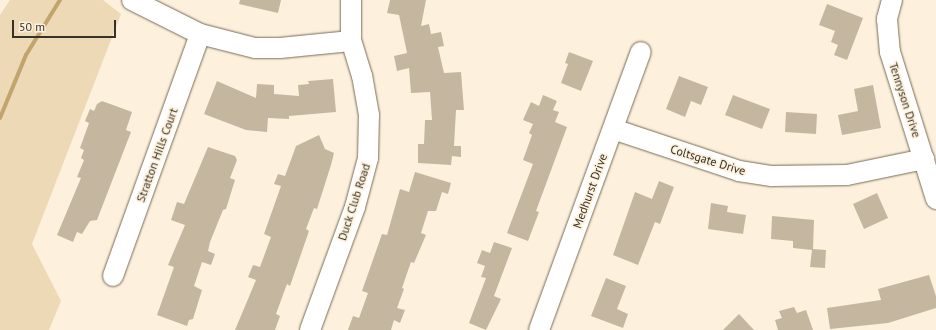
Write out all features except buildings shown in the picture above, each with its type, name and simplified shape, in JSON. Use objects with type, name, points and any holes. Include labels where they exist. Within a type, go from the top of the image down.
[{"type":"street","points":[[132,0],[200,34],[255,48],[280,48],[351,41]]},
{"type":"street","name":"Duck Club Road","points":[[310,330],[355,207],[368,158],[369,115],[366,93],[351,41],[351,0]]},
{"type":"street","name":"Tennyson Drive","points":[[892,0],[887,19],[890,52],[936,199]]},
{"type":"street","name":"Stratton Hills Court","points":[[113,276],[200,34]]},
{"type":"street","name":"Medhurst Drive","points":[[539,330],[641,52]]},
{"type":"street","name":"Coltsgate Drive","points":[[613,129],[739,171],[772,176],[847,175],[924,159]]},
{"type":"shaded area","points":[[10,0],[103,0],[121,14],[32,244],[61,301],[49,330],[0,330],[0,15]]},
{"type":"waterway","points":[[0,118],[26,55],[60,0]]}]
